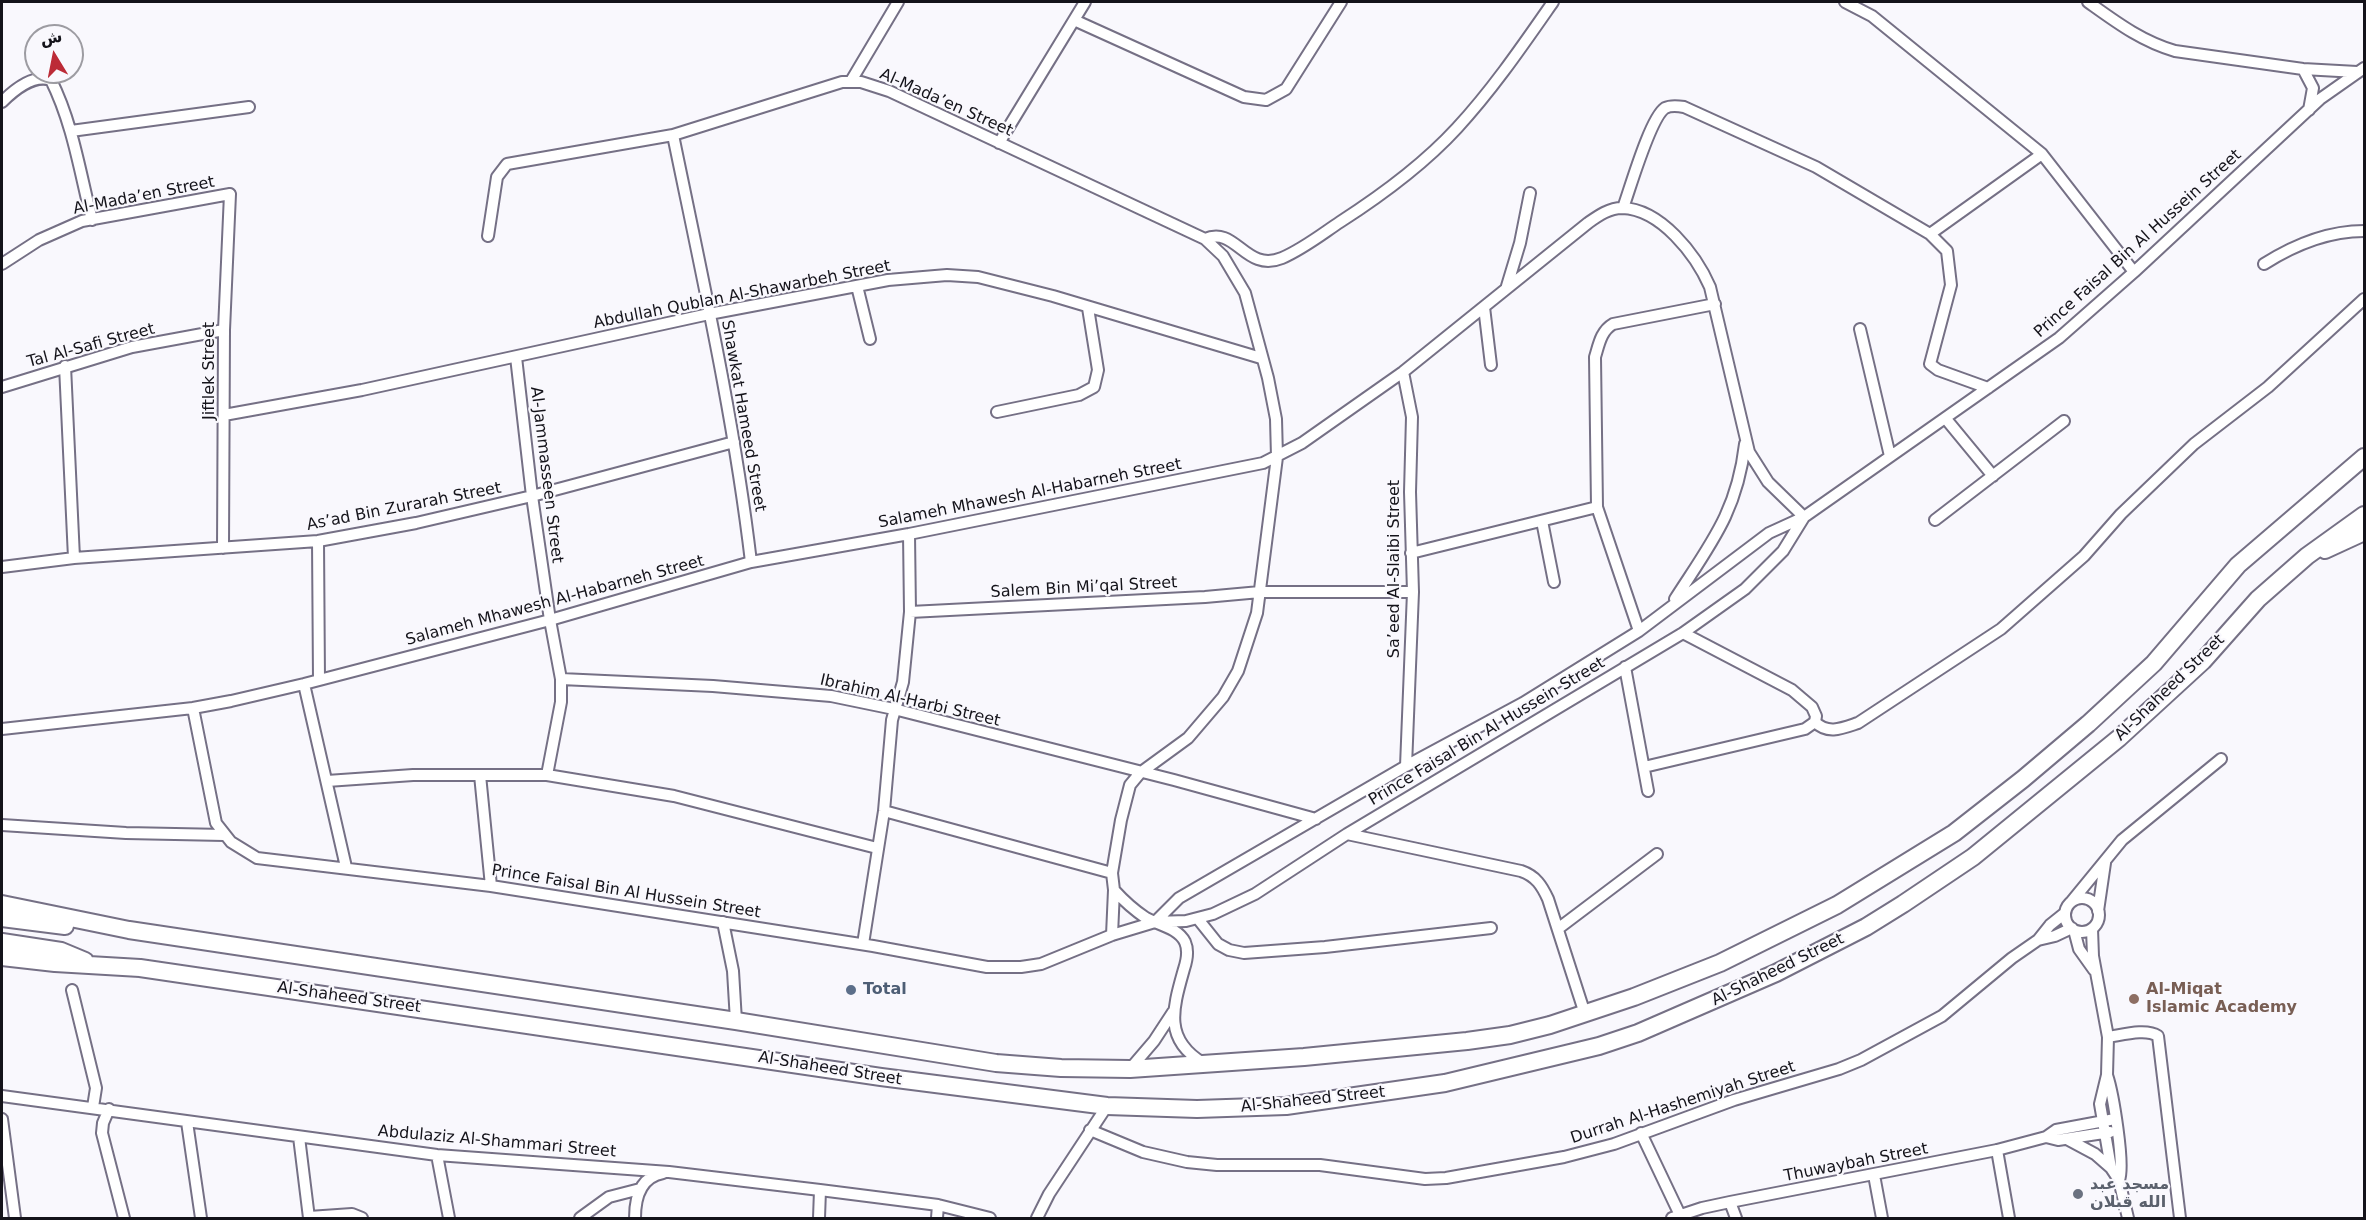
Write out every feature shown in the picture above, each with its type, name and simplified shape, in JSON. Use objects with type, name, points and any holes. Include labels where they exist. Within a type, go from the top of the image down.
[{"type":"highway","name":"Al-Shaheed Street","points":[[2,904],[129,930],[736,1021],[996,1063],[1061,1068],[1130,1069],[1263,1060],[1510,1035],[1585,1014],[1676,981],[1795,927],[1877,882],[1954,833],[2059,750],[2146,671],[2238,566],[2364,457]]},
{"type":"highway","name":"Al-Shaheed Street","points":[[2,957],[140,968],[881,1077],[1107,1106],[1187,1109],[1247,1108],[1325,1101],[1445,1083],[1599,1046],[1690,1012],[1776,973],[1866,927],[1974,857],[2146,714],[2203,661],[2258,599],[2307,556],[2364,515]]},
{"type":"highway","points":[[2307,556],[2364,532]]},
{"type":"highway","name":"Al-Shaheed Street","points":[[2,918],[107,931],[129,930]]},
{"type":"highway","name":"Al-Shaheed Street","points":[[2,942],[61,951],[91,964]]},
{"type":"street","points":[[851,81],[897,2]]},
{"type":"street","points":[[999,143],[1085,2]]},
{"type":"street","points":[[1074,20],[1244,97],[1266,100],[1286,89],[1341,2]]},
{"type":"street","points":[[1205,239],[1216,236],[1225,237],[1255,259],[1270,261],[1299,249],[1354,213],[1410,172],[1457,128],[1490,88],[1553,2]]},
{"type":"street","points":[[1845,2],[1872,16],[2042,154],[2134,272]]},
{"type":"street","points":[[2088,2],[2129,32],[2156,45],[2193,54],[2303,69],[2362,71]]},
{"type":"street","points":[[2303,69],[2313,88],[2313,99],[2309,110]]},
{"type":"street","name":"Prince Faisal Bin Al Hussein Street","points":[[1155,922],[1179,898],[1406,766],[1523,703],[1640,631],[1758,540],[1804,517],[1946,419],[2059,338],[2309,110],[2332,90],[2362,71]]},
{"type":"street","points":[[2,102],[35,79],[43,77],[51,80],[71,131],[92,220]]},
{"type":"street","name":"Al-Mada’en Street","points":[[488,236],[497,177],[507,164],[673,135],[825,86],[851,81],[880,87],[1205,239],[1223,256],[1245,293],[1273,398],[1277,458],[1257,613],[1238,671],[1231,685],[1188,738],[1140,773]]},
{"type":"street","points":[[1804,517],[1760,472],[1746,440],[1710,287],[1701,267],[1683,243],[1651,219],[1623,208],[1644,146],[1661,112],[1673,106],[1684,107],[1816,167],[1930,234],[1947,251],[1952,285],[1930,364],[1938,370],[1988,388]]},
{"type":"street","points":[[71,131],[249,107]]},
{"type":"street","name":"Shawkat Hameed Street","points":[[673,135],[734,442],[744,499],[751,562]]},
{"type":"street","points":[[1930,234],[2042,154]]},
{"type":"street","points":[[1507,288],[1520,243],[1530,193]]},
{"type":"street","name":"Al-Mada’en Street","points":[[2,264],[39,240],[71,225],[230,194]]},
{"type":"street","name":"Jiftlek Street","points":[[223,548],[224,330],[230,194]]},
{"type":"street","name":"Salameh Mhawesh Al-Habarneh Street","points":[[2,729],[193,708],[304,684],[550,620],[751,562],[909,534],[1249,467],[1277,458],[1302,443],[1403,372],[1588,223],[1605,212],[1623,208]]},
{"type":"street","points":[[2264,264],[2288,250],[2318,239],[2364,231]]},
{"type":"street","name":"Abdullah Qublan Al-Shawarbeh Street","points":[[224,415],[362,390],[709,314],[857,286],[947,275],[978,277],[1262,358]]},
{"type":"street","points":[[857,286],[870,339]]},
{"type":"street","points":[[1815,722],[1824,729],[1833,730],[1858,723],[2001,629],[2084,556],[2121,514],[2194,444],[2268,387],[2333,330],[2364,299]]},
{"type":"street","points":[[1640,631],[1597,507],[1595,357],[1601,336],[1606,328],[1613,324],[1714,304]]},
{"type":"street","points":[[1484,307],[1491,365]]},
{"type":"street","points":[[997,412],[1079,395],[1094,387],[1098,370],[1088,308]]},
{"type":"street","points":[[1860,329],[1890,456]]},
{"type":"street","name":"Tal Al-Safi Street","points":[[2,387],[132,347],[224,330]]},
{"type":"street","name":"Al-Jammasseen Street","points":[[516,357],[532,496],[561,679],[561,702],[547,774]]},
{"type":"street","points":[[65,366],[74,558]]},
{"type":"street","name":"Sa’eed Al-Slaibi Street","points":[[1403,372],[1412,417],[1410,492],[1413,592],[1406,766]]},
{"type":"street","points":[[1946,419],[1993,476]]},
{"type":"street","points":[[1935,520],[2064,421]]},
{"type":"street","points":[[1670,606],[1715,538],[1731,506],[1741,474],[1746,440]]},
{"type":"street","name":"As’ad Bin Zurarah Street","points":[[2,567],[74,558],[318,541],[416,523],[532,496],[734,442]]},
{"type":"street","points":[[1411,553],[1597,507]]},
{"type":"street","name":"Prince Faisal Bin Al Hussein Street","points":[[193,708],[216,823],[224,835],[242,850],[257,858],[491,886],[864,944],[987,967],[1003,968],[1041,964],[1112,935],[1155,922],[1198,919],[1242,902],[1347,834],[1683,633],[1745,589],[1783,550],[1804,517]]},
{"type":"street","points":[[1542,521],[1554,582]]},
{"type":"street","points":[[864,944],[884,811],[894,709],[903,682],[910,612],[909,534]]},
{"type":"street","points":[[318,541],[319,680]]},
{"type":"street","name":"Salem Bin Mi’qal Street","points":[[910,612],[1205,597],[1260,592],[1413,592]]},
{"type":"street","points":[[1644,768],[1805,729],[1815,722],[1816,716],[1812,707],[1792,690],[1683,633]]},
{"type":"street","points":[[1625,667],[1648,791]]},
{"type":"street","name":"Ibrahim Al-Harbi Street","points":[[561,679],[763,689],[831,696],[894,709],[1174,780],[1316,819]]},
{"type":"street","points":[[304,684],[346,867]]},
{"type":"street","points":[[2106,860],[2098,921],[2092,929],[2080,932],[2066,922],[2065,913],[2072,901],[2122,840],[2221,759]]},
{"type":"street","points":[[1112,935],[1114,890],[1112,873],[1126,799],[1131,785],[1140,773]]},
{"type":"street","points":[[327,780],[413,775],[547,774],[674,796],[877,848]]},
{"type":"street","points":[[480,775],[491,886]]},
{"type":"street","points":[[884,811],[1112,873]]},
{"type":"street","points":[[2,825],[126,833],[224,835]]},
{"type":"street","points":[[1347,834],[1527,873],[1536,879],[1543,888],[1559,928],[1585,1014]]},
{"type":"street","points":[[1559,928],[1657,854]]},
{"type":"street","points":[[1114,890],[1137,912],[1177,933],[1182,938],[1187,950],[1173,1022],[1176,1035],[1187,1052],[1203,1063]]},
{"type":"street","points":[[2072,901],[2086,899],[2094,903],[2098,911]]},
{"type":"street","name":"Durrah Al-Hashemiyah Street","points":[[1090,1130],[1143,1152],[1187,1162],[1217,1165],[1320,1165],[1425,1179],[1446,1178],[1546,1161],[1602,1147],[1734,1100],[1839,1069],[1861,1060],[1942,1016],[2012,958],[2038,940],[2050,925],[2065,913]]},
{"type":"street","points":[[1198,919],[1218,944],[1229,950],[1244,953],[1324,947],[1491,928]]},
{"type":"street","points":[[723,922],[733,971],[736,1021]]},
{"type":"street","points":[[2073,929],[2079,949],[2096,973]]},
{"type":"street","name":"Durrah Al-Hashemiyah Street","points":[[2038,940],[2073,929]]},
{"type":"street","points":[[2092,929],[2096,973],[2108,1037],[2107,1075],[2101,1094],[2111,1168]]},
{"type":"street","points":[[72,990],[96,1088],[93,1107]]},
{"type":"street","points":[[1130,1069],[1154,1041],[1174,1009]]},
{"type":"street","points":[[2108,1037],[2147,1033],[2154,1033],[2158,1036],[2180,1218]]},
{"type":"street","points":[[2107,1075],[2112,1094],[2121,1165],[2119,1180]]},
{"type":"street","name":"Abdulaziz Al-Shammari Street","points":[[2,1096],[437,1155],[669,1172],[820,1190],[938,1205],[990,1218]]},
{"type":"street","points":[[1037,1218],[1048,1194],[1107,1106]]},
{"type":"street","points":[[109,1109],[103,1123],[102,1133],[124,1218]]},
{"type":"street","points":[[2,1119],[15,1218]]},
{"type":"street","name":"Thuwaybah Street","points":[[1676,1216],[1730,1202],[1997,1150],[2046,1137],[2056,1130],[2115,1119]]},
{"type":"street","points":[[187,1122],[201,1218]]},
{"type":"street","name":"Thuwaybah Street","points":[[2046,1137],[2054,1140],[2067,1139],[2117,1131]]},
{"type":"street","points":[[1641,1134],[1676,1216]]},
{"type":"street","points":[[298,1137],[309,1218],[352,1214],[362,1218]]},
{"type":"street","points":[[2067,1139],[2095,1154],[2111,1168],[2119,1180],[2128,1218]]},
{"type":"street","points":[[1997,1150],[2010,1218]]},
{"type":"street","points":[[437,1155],[449,1218]]},
{"type":"street","points":[[635,1218],[636,1198],[640,1189],[647,1180],[657,1174],[669,1172]]},
{"type":"street","points":[[1874,1175],[1882,1218]]},
{"type":"street","points":[[580,1218],[609,1197],[640,1189]]},
{"type":"street","points":[[819,1218],[820,1190]]},
{"type":"street","points":[[1730,1202],[1736,1218]]},
{"type":"street","points":[[937,1218],[938,1205]]},
{"type":"place","name":"Total","points":[[851,990]]},
{"type":"place","name":"Al-Miqat Islamic Academy","points":[[2134,999]]},
{"type":"place","name":"مسجد عبد الله قبلان","points":[[2078,1194]]}]
